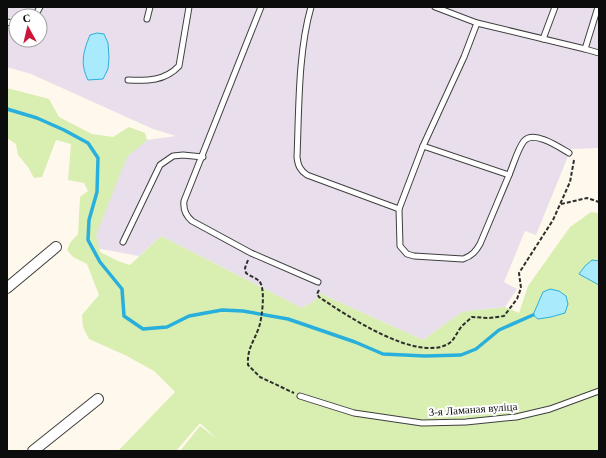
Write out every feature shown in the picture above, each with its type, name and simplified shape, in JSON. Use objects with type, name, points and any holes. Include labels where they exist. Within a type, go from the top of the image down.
[{"type":"street","points":[[7,288],[56,247]]},
{"type":"street","points":[[33,451],[98,399]]},
{"type":"lane","points":[[147,19],[150,7]]},
{"type":"lane","points":[[128,80],[146,81],[166,76],[179,66],[189,7]]},
{"type":"lane","points":[[261,7],[184,201],[184,211],[192,221],[251,253],[318,282]]},
{"type":"lane","points":[[310,7],[302,55],[297,157],[298,165],[301,171],[307,175],[399,209]]},
{"type":"lane","points":[[435,7],[477,23],[599,54]]},
{"type":"lane","points":[[543,39],[555,7]]},
{"type":"lane","points":[[584,49],[598,7]]},
{"type":"lane","points":[[477,23],[464,57],[422,146],[399,209],[400,246],[407,254],[414,256],[463,259],[468,257],[474,253],[480,244],[522,144],[528,138],[540,138],[570,153]]},
{"type":"lane","points":[[422,146],[509,175]]},
{"type":"lane","points":[[123,242],[160,165],[173,156],[184,155],[202,157]]},
{"type":"lane","name":"3-я Ламаная вуліца","points":[[300,396],[354,413],[422,423],[466,422],[516,417],[550,408],[599,391]]},
{"type":"path","points":[[319,289],[317,294],[319,297],[350,317],[403,344],[419,348],[432,348],[448,344],[457,335],[462,326],[472,317],[489,318],[504,316],[517,299],[521,288],[519,273],[553,220],[570,182],[574,160],[570,153]]},
{"type":"path","points":[[560,204],[587,198],[599,202]]},
{"type":"path","points":[[251,253],[245,268],[246,273],[260,281],[262,286],[263,305],[260,326],[250,347],[248,365],[260,377],[300,396]]},
{"type":"shaded area","points":[[7,7],[599,7],[599,148],[571,149],[536,235],[525,231],[504,282],[517,289],[505,307],[462,312],[423,340],[319,293],[316,300],[302,308],[161,236],[139,256],[90,247],[132,142],[176,136],[153,129],[31,74],[7,67]]},
{"type":"green space","points":[[7,88],[49,99],[59,117],[92,134],[113,137],[129,127],[145,133],[147,140],[127,157],[96,235],[100,252],[130,265],[161,236],[302,308],[316,300],[319,293],[423,340],[462,312],[505,307],[519,313],[528,286],[570,227],[591,212],[599,213],[599,261],[592,260],[579,274],[599,285],[599,451],[180,451],[200,426],[216,438],[200,423],[176,451],[118,451],[175,392],[154,371],[125,355],[89,339],[83,327],[82,315],[99,295],[87,264],[73,257],[67,250],[70,243],[78,234],[80,197],[88,191],[84,183],[68,180],[71,144],[56,140],[42,177],[34,178],[28,167],[18,155],[16,144],[7,138]]},
{"type":"water","points":[[97,33],[104,34],[108,43],[108,69],[103,79],[88,80],[83,63],[84,52],[90,35]]},
{"type":"water","points":[[592,260],[599,261],[599,285],[579,274]]},
{"type":"water","points":[[550,289],[559,291],[566,296],[568,304],[565,313],[538,319],[533,315],[543,292]]},
{"type":"waterway","points":[[7,109],[37,118],[64,130],[88,143],[98,158],[97,192],[89,220],[88,240],[100,262],[122,289],[124,316],[143,329],[167,327],[189,316],[222,310],[243,311],[288,319],[355,342],[383,354],[425,356],[461,355],[476,349],[499,330],[533,315]]}]
